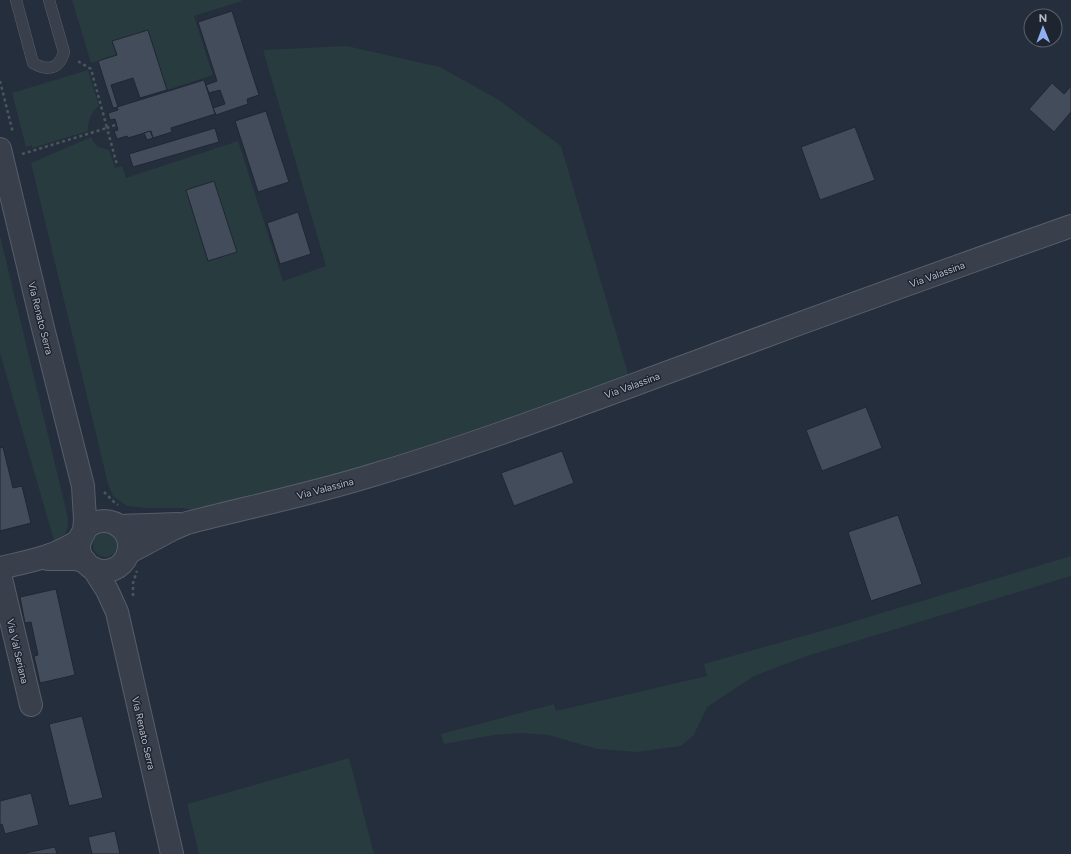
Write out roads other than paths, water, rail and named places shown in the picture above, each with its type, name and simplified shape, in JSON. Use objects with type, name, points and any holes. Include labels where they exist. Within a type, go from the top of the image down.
[{"type":"street","name":"Via Renato Serra","points":[[11,148],[43,328],[98,509],[116,518]]},
{"type":"street","name":"Via Valassina","points":[[129,562],[173,529],[187,523],[308,493],[445,452],[562,411],[832,311],[1071,226]]},
{"type":"street","name":"Via Renato Serra","points":[[82,536],[92,487]]},
{"type":"street","name":"Via Valassina","points":[[116,518],[187,523]]},
{"type":"street","points":[[0,568],[41,559],[59,552],[82,536],[90,526],[116,518],[128,538],[129,562],[108,571],[99,570],[74,559],[41,559]]},
{"type":"street","points":[[82,536],[80,547],[81,555],[89,565]]},
{"type":"street","name":"Via Renato Serra","points":[[125,607],[116,600],[118,586],[129,562]]},
{"type":"street","name":"Via Renato Serra","points":[[89,565],[107,590],[125,607],[172,854]]},
{"type":"street","name":"Via Val Seriana","points":[[0,574],[31,705]]},
{"type":"lane","points":[[16,0],[32,63],[41,68],[52,68],[62,61],[64,52],[49,0]]}]
